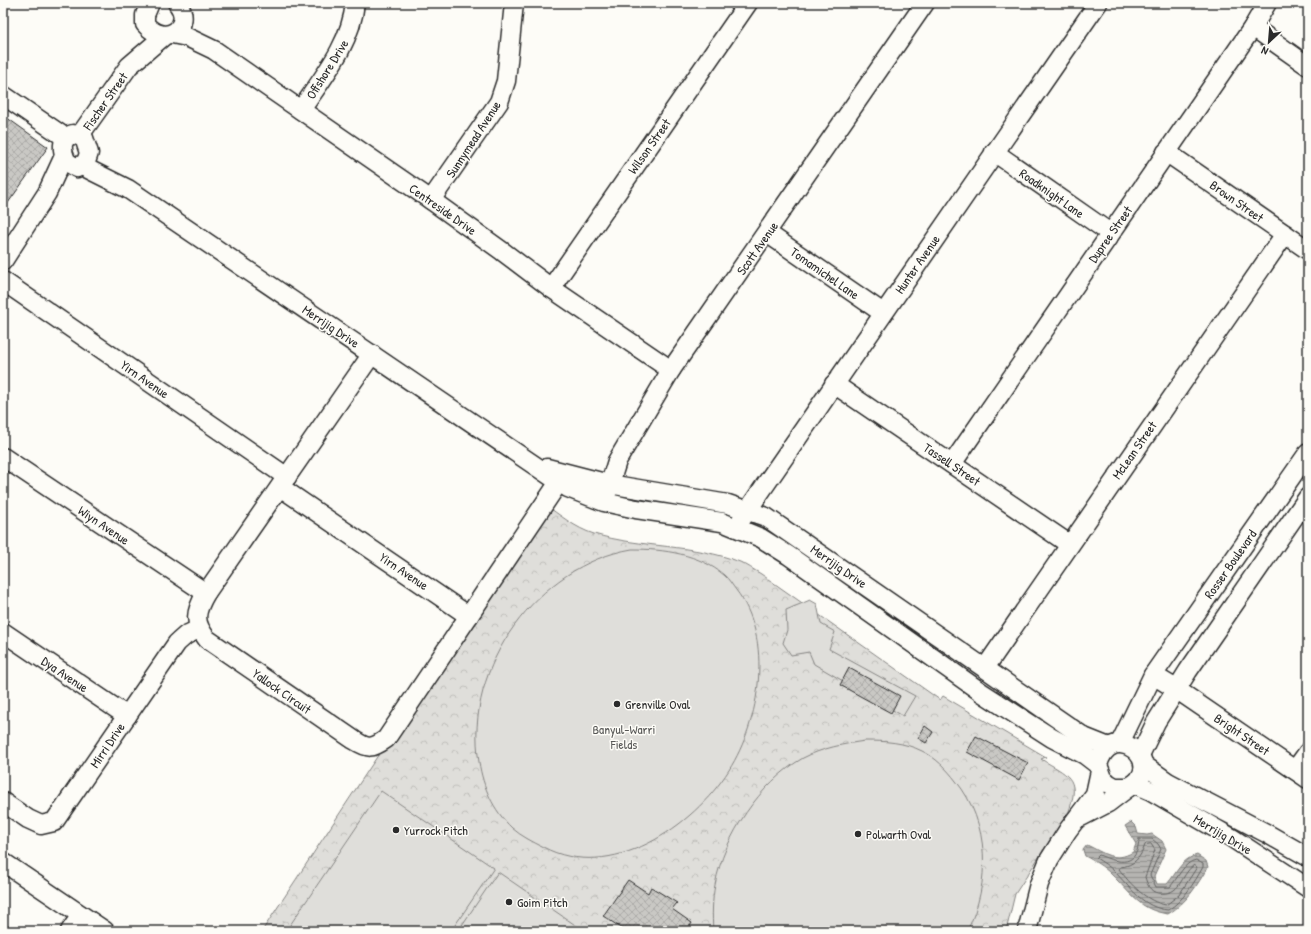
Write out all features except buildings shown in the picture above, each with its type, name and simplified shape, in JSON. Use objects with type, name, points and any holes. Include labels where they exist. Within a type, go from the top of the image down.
[{"type":"street","name":"Offshore Drive","points":[[301,110],[345,42],[350,29],[355,3]]},
{"type":"street","name":"Sunnymead Avenue","points":[[432,200],[499,102],[506,81],[514,3]]},
{"type":"street","name":"Wilson Street","points":[[551,288],[748,3]]},
{"type":"street","name":"Scott Avenue","points":[[604,502],[617,461],[671,370],[925,3]]},
{"type":"street","name":"Hunter Avenue","points":[[736,527],[1098,3]]},
{"type":"street","name":"Dupree Street","points":[[952,464],[1253,27],[1267,3]]},
{"type":"street","name":"Centreside Drive","points":[[182,9],[193,28],[214,50]]},
{"type":"street","name":"Fischer Street","points":[[129,66],[168,35],[177,31],[182,9]]},
{"type":"street","name":"Fischer Street","points":[[145,11],[154,32],[168,35]]},
{"type":"street","name":"Fischer Street","points":[[3,261],[129,66],[145,11]]},
{"type":"street","points":[[1253,27],[1308,66]]},
{"type":"street","name":"Centreside Drive","points":[[168,35],[187,37],[214,50],[432,200],[551,288],[671,370]]},
{"type":"street","name":"Merrijig Drive","points":[[3,95],[39,120],[74,152],[577,493],[604,502],[636,509],[705,519],[736,527],[761,538],[788,555],[980,692],[1052,738],[1085,755],[1099,768],[1108,783],[1115,787],[1132,786],[1151,791],[1243,845],[1308,888]]},
{"type":"street","name":"Roadknight Lane","points":[[994,152],[1110,233]]},
{"type":"street","name":"Brown Street","points":[[1166,152],[1308,250]]},
{"type":"street","name":"Tomamichel Lane","points":[[767,233],[883,313]]},
{"type":"street","name":"McLean Street","points":[[985,668],[1069,544],[1285,234]]},
{"type":"street","name":"Yirn Avenue","points":[[3,281],[469,616]]},
{"type":"street","points":[[199,630],[196,615],[206,594],[372,354]]},
{"type":"street","name":"Tassell Street","points":[[834,384],[1069,544]]},
{"type":"street","name":"Rosser Boulevard","points":[[1115,745],[1153,675],[1308,453]]},
{"type":"street","name":"Wiyn Avenue","points":[[3,457],[206,594]]},
{"type":"street","name":"Merrijig Drive","points":[[535,464],[609,484],[700,498],[748,510],[779,525],[1084,737],[1135,749],[1142,760],[1168,782],[1308,857]]},
{"type":"street","name":"Yallock Circuit","points":[[199,630],[207,639],[364,747],[375,747],[386,739],[559,482]]},
{"type":"street","name":"Rosser Boulevard","points":[[1142,760],[1150,732],[1176,689],[1308,497]]},
{"type":"street","name":"Mirri Drive","points":[[3,802],[28,819],[41,825],[54,822],[177,643],[186,635],[199,630]]},
{"type":"street","name":"Dya Avenue","points":[[3,632],[127,716]]},
{"type":"street","points":[[1153,675],[1176,689]]},
{"type":"street","name":"Bright Street","points":[[1176,689],[1302,775]]},
{"type":"street","points":[[1027,931],[1039,884],[1049,860],[1068,830],[1095,794],[1099,768],[1104,752],[1115,745]]},
{"type":"street","points":[[1302,775],[1308,752]]},
{"type":"street","points":[[1078,818],[1108,803],[1132,786],[1142,774],[1142,760]]},
{"type":"street","points":[[3,862],[104,931]]},
{"type":"street","points":[[70,931],[81,915]]},
{"type":"green space","name":"Banyul-Warri Fields","points":[[544,504],[574,525],[594,534],[630,542],[704,552],[743,563],[761,574],[940,700],[943,696],[1046,757],[1041,759],[1058,769],[1069,778],[1073,791],[1069,811],[1015,894],[1006,931],[262,931]]},
{"type":"green space","name":"Grenville Oval","points":[[632,549],[656,550],[681,554],[704,562],[729,580],[748,610],[755,632],[759,656],[755,704],[749,728],[740,750],[729,770],[713,791],[694,811],[672,829],[648,843],[622,853],[596,858],[569,856],[543,847],[527,839],[505,821],[494,806],[486,789],[479,762],[477,726],[483,691],[496,657],[514,626],[538,598],[566,576],[598,559]]},
{"type":"green space","points":[[810,600],[817,604],[821,624],[835,632],[829,649],[915,696],[903,716],[814,664],[809,652],[791,655],[783,643],[787,630],[786,610]]},
{"type":"green space","name":"Polwarth Oval","points":[[865,741],[901,744],[915,748],[927,754],[949,772],[967,798],[975,815],[981,834],[983,874],[975,912],[967,931],[713,931],[713,896],[720,866],[726,848],[746,812],[772,782],[803,758],[825,749]]},
{"type":"green space","name":"Yurrock Pitch","points":[[381,791],[494,868],[451,931],[286,931]]},
{"type":"green space","name":"Goim Pitch","points":[[498,872],[584,931],[458,931]]},
{"type":"water","points":[[1131,822],[1136,827],[1138,834],[1152,834],[1162,841],[1166,849],[1154,876],[1157,884],[1167,884],[1183,863],[1192,857],[1197,855],[1206,861],[1208,867],[1196,887],[1181,905],[1168,914],[1158,912],[1142,905],[1108,871],[1085,856],[1083,850],[1087,845],[1104,854],[1115,857],[1121,857],[1133,852],[1136,844],[1125,826]]},
{"type":"place","name":"Grenville Oval","points":[[617,704]]},
{"type":"place","name":"Yurrock Pitch","points":[[396,830]]},
{"type":"place","name":"Polwarth Oval","points":[[858,834]]},
{"type":"place","name":"Goim Pitch","points":[[509,902]]}]
